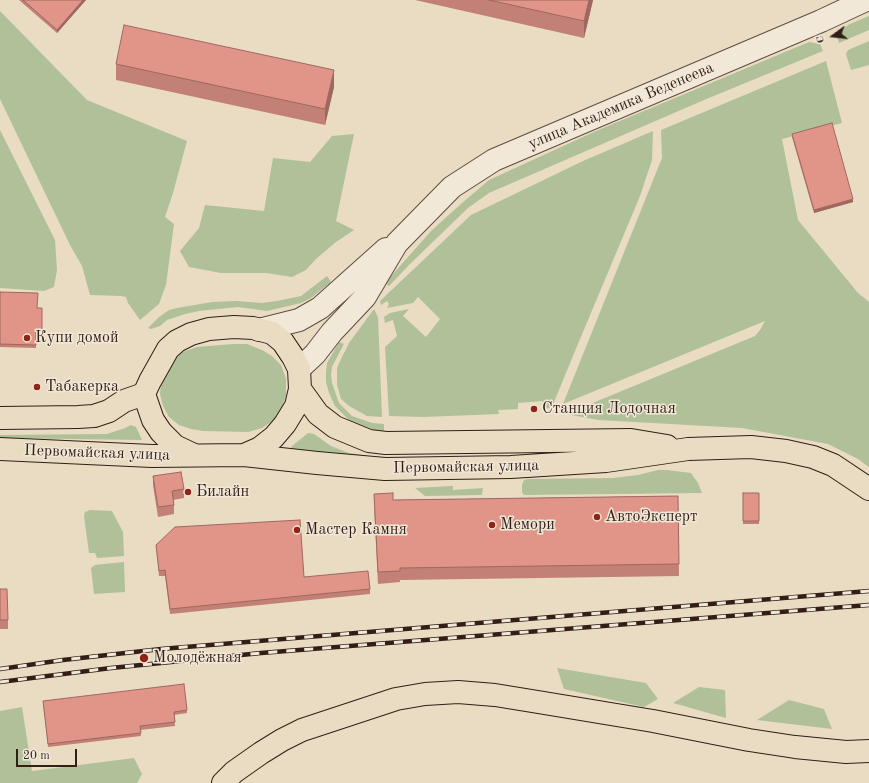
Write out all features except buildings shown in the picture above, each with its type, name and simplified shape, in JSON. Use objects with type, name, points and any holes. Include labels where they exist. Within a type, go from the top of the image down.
[{"type":"main road","points":[[234,327],[272,333],[283,342],[293,357],[300,379],[296,406],[285,424],[274,437],[260,448],[244,455],[194,455],[175,446],[161,432],[153,420],[144,394],[168,349],[177,341],[191,334],[234,327]]},
{"type":"main road","name":"Первомайская улица","points":[[300,379],[318,414],[335,427],[369,441],[386,443],[631,440],[688,449]]},
{"type":"main road","name":"Первомайская улица","points":[[0,418],[94,416],[109,411],[124,401],[144,394]]},
{"type":"main road","name":"Первомайская улица","points":[[244,455],[385,469],[511,468],[606,461],[688,449],[751,447],[786,451],[813,457],[833,465],[869,489]]},
{"type":"main road","name":"Первомайская улица","points":[[0,449],[152,456],[194,455]]},
{"type":"main road","points":[[224,783],[234,772],[261,753],[302,730],[396,699],[425,694],[458,692],[495,695],[653,720],[749,740],[795,747],[846,752],[869,751]]},
{"type":"street","name":"улица Академика Веденеева","points":[[398,243],[452,187],[494,160],[814,24],[866,0]]},
{"type":"street","points":[[259,330],[299,320],[320,308],[388,248],[398,243]]},
{"type":"street","points":[[300,379],[315,354],[332,332],[365,297],[398,243]]},
{"type":"green space","points":[[0,11],[87,100],[187,141],[165,217],[174,224],[166,285],[159,304],[140,320],[128,303],[126,297],[90,295],[82,266],[70,245],[0,99]]},
{"type":"green space","points":[[869,16],[869,30],[839,43],[837,37],[840,30]]},
{"type":"green space","points":[[869,41],[869,65],[851,70],[846,54],[848,50]]},
{"type":"green space","points":[[809,42],[820,44],[823,51],[704,100],[489,193],[468,208],[389,286],[385,283],[431,231],[489,180],[596,131]]},
{"type":"green space","points":[[826,61],[842,123],[782,139],[798,220],[858,293],[869,302],[869,467],[858,459],[828,444],[742,428],[598,420],[566,414],[755,336],[760,330],[765,321],[563,404],[662,158],[661,130]]},
{"type":"green space","points":[[0,130],[55,240],[57,270],[54,287],[44,291],[0,288]]},
{"type":"green space","points":[[653,131],[652,160],[640,196],[552,407],[545,409],[542,401],[518,403],[518,409],[498,410],[499,414],[423,417],[389,416],[385,347],[397,336],[393,320],[385,323],[384,317],[390,313],[409,309],[403,316],[426,337],[440,319],[418,297],[413,303],[387,308],[389,304],[387,301],[381,305],[380,301],[471,215],[583,161]]},
{"type":"green space","points":[[354,134],[336,221],[354,230],[336,242],[316,259],[306,270],[292,277],[266,273],[221,273],[189,267],[180,251],[199,228],[205,205],[264,211],[273,158],[310,162],[332,136]]},
{"type":"green space","points":[[327,276],[331,282],[311,298],[301,303],[267,311],[238,307],[199,311],[167,320],[160,326],[151,329],[148,328],[169,310],[177,308],[212,302],[236,301],[262,303],[301,296]]},
{"type":"green space","points":[[374,309],[378,317],[382,417],[367,416],[349,406],[341,399],[337,385],[337,368],[341,359],[349,343]]},
{"type":"green space","points":[[339,342],[344,344],[332,367],[331,374],[332,383],[339,403],[352,416],[372,423],[384,424],[384,431],[369,429],[356,424],[349,420],[335,406],[326,382],[326,372],[327,363]]},
{"type":"green space","points":[[247,344],[262,350],[272,356],[281,365],[286,379],[286,396],[281,410],[274,420],[262,428],[248,432],[203,431],[179,425],[169,417],[163,406],[160,394],[161,381],[173,358],[182,352],[197,347]]},
{"type":"green space","points":[[131,425],[136,427],[142,440],[0,438],[0,435],[107,434]]},
{"type":"green space","points":[[308,433],[314,434],[331,446],[349,453],[371,456],[372,460],[290,450],[292,446]]},
{"type":"green space","points":[[658,470],[691,473],[698,483],[702,493],[524,495],[522,492],[524,480],[528,479],[613,478],[638,475]]},
{"type":"green space","points":[[453,486],[453,490],[483,488],[482,495],[425,496],[415,488]]},
{"type":"green space","points":[[90,510],[112,511],[123,532],[124,556],[97,558],[95,553],[89,553],[84,516],[85,512]]},
{"type":"green space","points":[[124,562],[125,592],[94,594],[91,568],[95,565]]},
{"type":"green space","points":[[557,668],[646,683],[658,699],[644,707],[564,689]]},
{"type":"green space","points":[[699,687],[725,690],[726,718],[673,703]]},
{"type":"green space","points":[[789,700],[824,709],[832,729],[757,720]]},
{"type":"green space","points":[[22,707],[32,771],[134,758],[142,774],[137,783],[0,783],[0,711]]},
{"type":"railway","points":[[0,669],[161,649],[869,591]]},
{"type":"railway","points":[[0,682],[111,668],[261,653],[869,605]]},
{"type":"place","name":"Купи домой","points":[[27,338]]},
{"type":"place","name":"Табакерка","points":[[37,387]]},
{"type":"place","name":"Станция Лодочная","points":[[534,409]]},
{"type":"place","name":"Билайн","points":[[188,492]]},
{"type":"place","name":"АвтоЭксперт","points":[[597,517]]},
{"type":"place","name":"Мемори","points":[[492,525]]},
{"type":"place","name":"Мастер Камня","points":[[297,530]]},
{"type":"place","name":"Молодёжная","points":[[144,658]]}]
